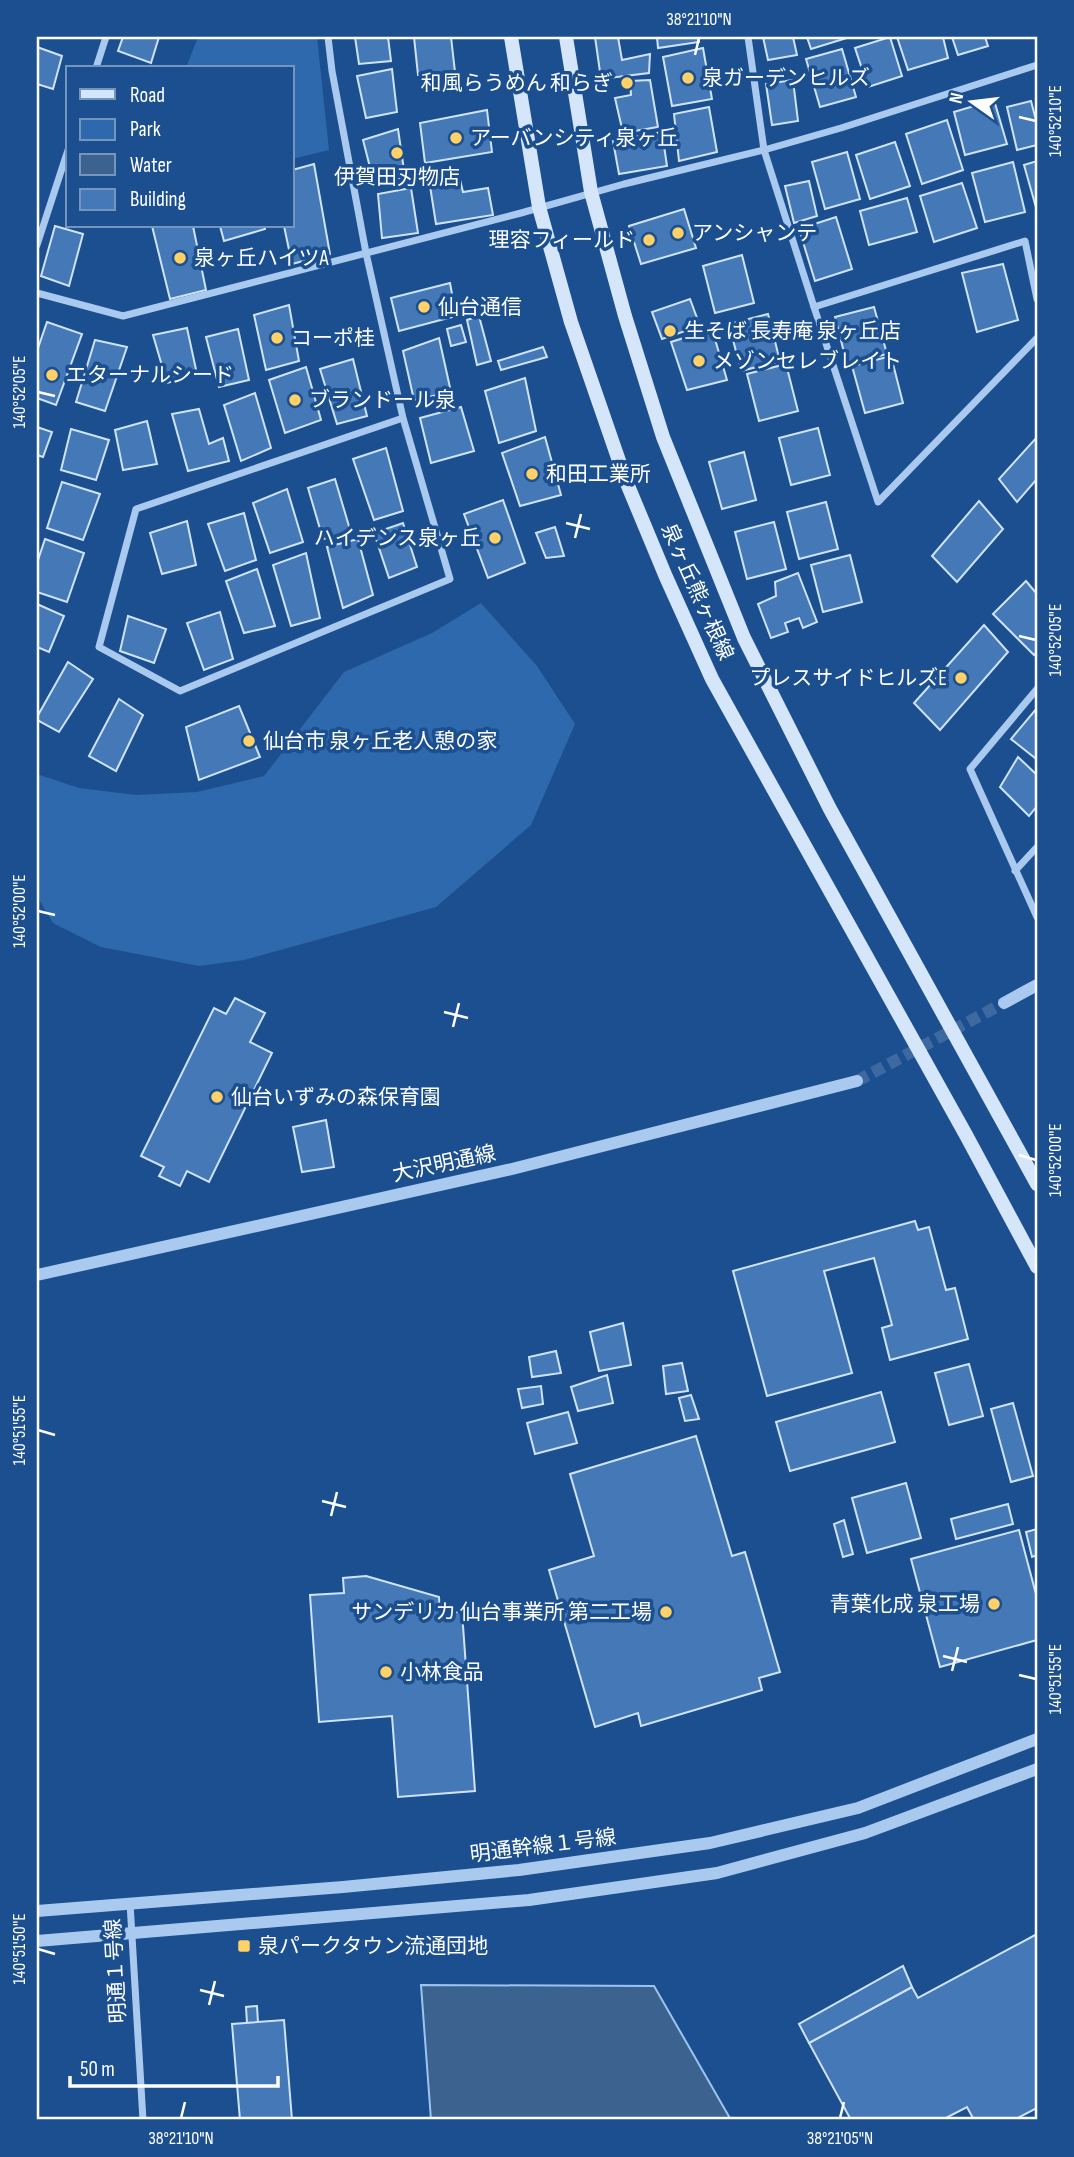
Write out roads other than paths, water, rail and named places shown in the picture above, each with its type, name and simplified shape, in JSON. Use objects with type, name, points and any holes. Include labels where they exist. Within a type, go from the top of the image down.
[{"type":"main road","name":"泉ヶ丘熊ヶ根線","points":[[511,37],[539,207],[571,322],[607,430],[661,565],[712,679],[1037,1267]]},
{"type":"main road","name":"泉ヶ丘熊ヶ根線","points":[[566,37],[591,192],[621,304],[663,437],[744,638],[830,809],[1037,1184]]},
{"type":"street","points":[[97,66],[106,37]]},
{"type":"street","points":[[328,37],[366,253],[403,418],[450,579],[180,691],[99,647],[136,509],[403,418]]},
{"type":"street","points":[[748,37],[764,150],[878,502],[1037,338]]},
{"type":"street","points":[[37,293],[124,317],[591,192],[764,150],[1037,65]]},
{"type":"street","points":[[37,245],[66,156]]},
{"type":"street","points":[[814,307],[1025,241],[1037,299]]},
{"type":"street","points":[[1037,690],[970,769],[1037,916]]},
{"type":"street","points":[[1015,871],[1037,847]]},
{"type":"street","points":[[1004,1003],[1037,985]]},
{"type":"street","name":"大沢明通線","points":[[37,1275],[512,1169],[857,1081]]},
{"type":"street","name":"明通幹線１号線","points":[[37,1911],[519,1870],[710,1843],[858,1808],[1037,1739]]},
{"type":"street","points":[[37,1941],[529,1900],[717,1873],[865,1833],[1037,1769]]},
{"type":"street","name":"明通１号線","points":[[130,1903],[144,2120]]},
{"type":"water","points":[[421,1985],[654,1986],[731,2120],[431,2120]]},
{"type":"tunnel","points":[[857,1081],[1004,1003]]},
{"type":"place","name":"泉ガーデンヒルズ","points":[[688,78]]},
{"type":"place","name":"和風らうめん 和らぎ","points":[[627,83]]},
{"type":"place","name":"アーバンシティ泉ヶ丘","points":[[456,138]]},
{"type":"place","name":"伊賀田刃物店","points":[[397,153]]},
{"type":"place","name":"アンシャンテ","points":[[678,233]]},
{"type":"place","name":"理容フィールド","points":[[649,240]]},
{"type":"place","name":"泉ヶ丘ハイツA","points":[[180,258]]},
{"type":"place","name":"仙台通信","points":[[424,307]]},
{"type":"place","name":"生そば 長寿庵 泉ヶ丘店","points":[[670,331]]},
{"type":"place","name":"コーポ桂","points":[[277,338]]},
{"type":"place","name":"メゾンセレブレイト","points":[[699,361]]},
{"type":"place","name":"エターナルシード","points":[[52,375]]},
{"type":"place","name":"ブランドール泉","points":[[295,400]]},
{"type":"place","name":"和田工業所","points":[[532,474]]},
{"type":"place","name":"ハイデンス泉ヶ丘","points":[[495,538]]},
{"type":"place","name":"プレスサイドヒルズE","points":[[961,678]]},
{"type":"place","name":"仙台市 泉ヶ丘老人憩の家","points":[[249,741]]},
{"type":"place","name":"仙台いずみの森保育園","points":[[217,1097]]},
{"type":"place","name":"青葉化成 泉工場","points":[[994,1604]]},
{"type":"place","name":"サンデリカ 仙台事業所 第二工場","points":[[666,1612]]},
{"type":"place","name":"小林食品","points":[[386,1672]]},
{"type":"place","name":"泉パークタウン流通団地","points":[[244,1946]]}]
